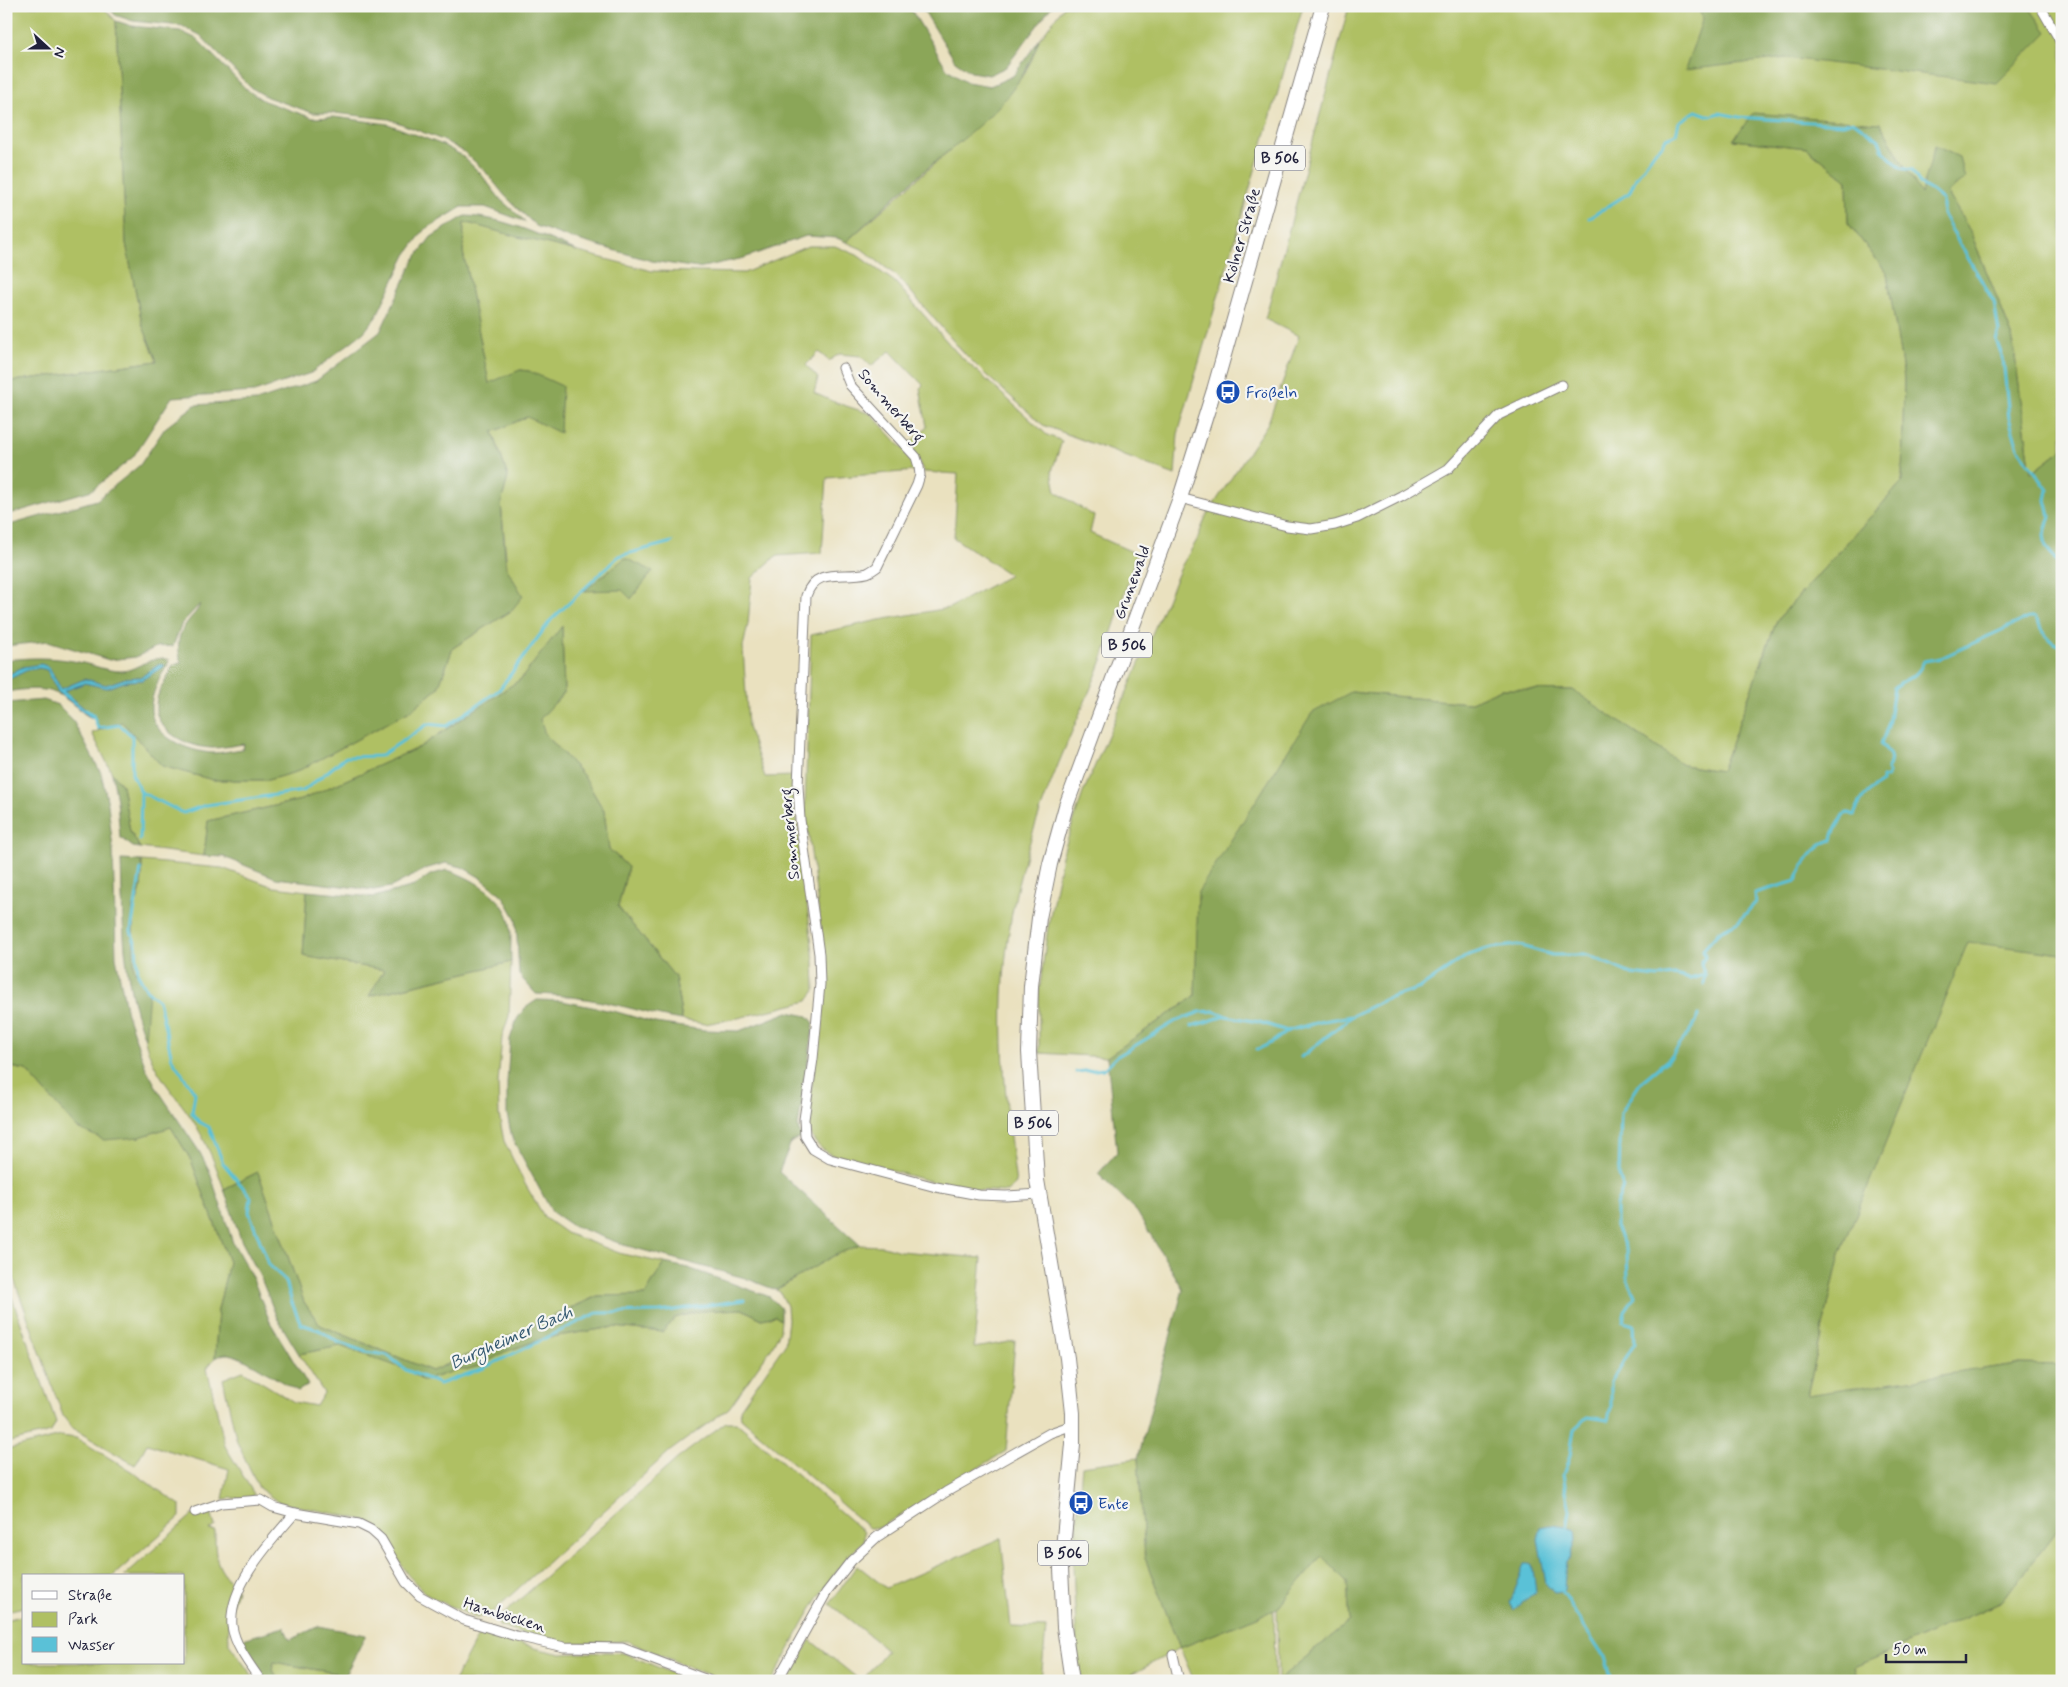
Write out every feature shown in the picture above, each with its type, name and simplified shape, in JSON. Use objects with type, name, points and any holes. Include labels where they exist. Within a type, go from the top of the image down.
[{"type":"main road","name":"Kölner Straße","points":[[1186,477],[1229,340],[1323,6]]},
{"type":"main road","name":"Grunewald","points":[[1040,1194],[1034,1144],[1029,1052],[1031,986],[1041,909],[1050,864],[1066,806],[1180,498],[1186,477]]},
{"type":"main road","name":"B 506","points":[[1040,1194],[1067,1358],[1073,1425],[1073,1444],[1061,1569],[1064,1626],[1072,1681]]},
{"type":"street","points":[[2040,6],[2062,44]]},
{"type":"street","name":"Sommerberg","points":[[843,368],[850,385],[916,456],[920,475],[877,567],[867,573],[822,577],[814,582],[806,596],[798,786],[801,829],[819,954],[820,984],[813,1059],[803,1129],[809,1143],[821,1154],[856,1166],[963,1193],[1006,1196],[1040,1194]]},
{"type":"street","points":[[1180,498],[1287,526],[1311,529],[1335,525],[1357,518],[1448,469],[1499,415],[1562,385]]},
{"type":"street","points":[[777,1681],[826,1593],[851,1561],[877,1537],[946,1492],[1050,1433],[1073,1425]]},
{"type":"street","name":"Hamböcken","points":[[195,1512],[221,1503],[261,1500],[273,1507],[295,1513],[358,1524],[371,1530],[381,1539],[406,1582],[420,1596],[464,1620],[516,1636],[564,1647],[622,1648],[710,1681]]},
{"type":"street","points":[[261,1681],[237,1643],[232,1625],[236,1598],[252,1566],[295,1513]]},
{"type":"street","points":[[1173,1655],[1179,1681]]},
{"type":"green space","points":[[6,6],[102,6],[116,21],[126,243],[142,324],[157,361],[6,382]]},
{"type":"green space","points":[[108,6],[909,6],[947,69],[967,82],[990,86],[1013,76],[1039,40],[1030,62],[1019,81],[991,114],[846,242],[837,238],[806,236],[744,258],[698,268],[652,261],[567,237],[536,226],[505,196],[485,171],[464,152],[445,141],[389,119],[334,113],[313,113],[267,97],[250,87],[200,35],[182,26],[133,21],[115,15]]},
{"type":"green space","points":[[921,6],[1052,6],[1006,67],[989,75],[971,72],[955,61]]},
{"type":"green space","points":[[1064,6],[1303,6],[1178,434],[1175,475],[1043,425],[985,374],[961,350],[899,278],[862,249],[846,242],[994,111],[1024,74],[1039,40]]},
{"type":"green space","points":[[1349,6],[2062,6],[2062,449],[2031,473],[2012,335],[1970,231],[1947,192],[1921,195],[1880,123],[1734,140],[1807,148],[1847,180],[1848,223],[1887,273],[1904,378],[1902,482],[1777,620],[1721,771],[1683,765],[1572,690],[1501,689],[1469,703],[1351,692],[1199,892],[1195,996],[1107,1057],[1039,1053],[1039,993],[1048,927],[1062,856],[1083,793],[1182,565],[1197,540],[1206,516],[1268,423],[1299,336],[1265,319]]},
{"type":"green space","points":[[1696,6],[2028,6],[2047,32],[1997,83],[1787,58],[1685,70],[1703,18]]},
{"type":"green space","points":[[116,21],[132,26],[180,31],[197,39],[247,90],[264,101],[313,118],[334,117],[388,124],[443,145],[461,155],[481,174],[501,200],[526,222],[485,207],[462,207],[424,230],[406,255],[376,317],[364,332],[311,373],[254,392],[172,397],[133,457],[92,490],[6,515],[6,382],[157,361],[142,324],[126,243]]},
{"type":"green space","points":[[1753,113],[1880,123],[1921,194],[1935,146],[1959,157],[1965,179],[1947,192],[1970,231],[2012,335],[2031,473],[2062,449],[2062,954],[1968,942],[1840,1254],[1807,1395],[2016,1364],[2062,1365],[2062,1523],[2001,1602],[1854,1667],[1858,1681],[1277,1681],[1350,1621],[1347,1582],[1322,1556],[1277,1609],[1180,1648],[1145,1558],[1138,1458],[1183,1289],[1137,1212],[1098,1174],[1117,1152],[1107,1057],[1195,996],[1198,892],[1312,713],[1351,692],[1469,703],[1501,689],[1573,690],[1683,765],[1721,771],[1777,620],[1902,482],[1904,378],[1887,273],[1848,223],[1847,180],[1807,148],[1733,140]]},
{"type":"green space","points":[[465,216],[507,223],[575,250],[464,222],[463,252],[489,383],[520,370],[529,371],[562,386],[560,433],[527,417],[493,432],[508,477],[501,503],[506,567],[523,596],[511,611],[453,648],[438,688],[410,711],[296,772],[268,780],[213,780],[162,766],[122,722],[99,730],[93,716],[64,691],[85,683],[107,688],[127,681],[142,680],[160,664],[141,677],[126,678],[106,685],[85,679],[61,689],[49,667],[23,667],[6,676],[6,660],[45,658],[121,671],[151,660],[163,658],[169,660],[157,685],[151,706],[152,717],[156,726],[163,734],[182,746],[203,752],[220,753],[243,749],[244,744],[213,748],[186,742],[169,732],[162,725],[158,717],[156,702],[160,691],[173,665],[181,663],[179,638],[200,604],[182,623],[173,646],[156,647],[136,657],[109,660],[48,641],[6,646],[6,526],[97,500],[140,465],[165,428],[195,405],[256,401],[316,381],[380,332],[414,260],[431,237]]},
{"type":"green space","points":[[464,222],[652,271],[744,273],[808,246],[835,246],[857,255],[895,282],[957,353],[1047,435],[1062,441],[1052,471],[1056,492],[1094,516],[1090,533],[1137,554],[1103,657],[1041,808],[1022,869],[1015,900],[1009,932],[1003,995],[1008,1121],[1016,1184],[1007,1192],[960,1189],[832,1155],[816,1143],[812,1138],[809,1127],[808,1112],[825,994],[825,961],[805,806],[811,635],[879,620],[949,608],[1010,575],[954,538],[958,474],[924,472],[909,444],[927,427],[920,388],[923,385],[890,351],[871,366],[861,356],[839,354],[829,361],[819,352],[806,365],[818,378],[814,393],[871,414],[908,454],[914,463],[916,471],[827,478],[822,553],[776,556],[752,578],[748,624],[743,647],[748,727],[765,777],[795,776],[795,806],[814,961],[815,990],[808,1001],[705,1024],[682,1020],[675,977],[618,907],[628,867],[609,849],[604,811],[583,775],[545,734],[539,719],[564,693],[562,627],[521,679],[420,747],[301,800],[208,821],[204,856],[140,848],[130,831],[122,785],[112,773],[92,733],[122,722],[162,766],[213,780],[268,780],[296,772],[410,711],[438,688],[453,648],[511,611],[501,503],[508,477],[493,432],[527,417],[529,371],[521,370],[489,384],[463,252]]},
{"type":"green space","points":[[625,558],[653,571],[631,599],[622,590],[584,591]]},
{"type":"green space","points":[[562,626],[564,693],[540,719],[545,734],[583,775],[604,811],[609,849],[628,867],[618,907],[675,977],[682,1020],[597,1001],[536,994],[519,975],[516,919],[503,896],[481,878],[462,867],[446,863],[428,868],[391,887],[374,890],[276,878],[224,857],[204,856],[208,821],[301,800],[420,747],[521,679]]},
{"type":"green space","points":[[41,668],[47,670],[58,692],[91,718],[63,697],[50,691],[28,689],[6,692],[6,679],[10,679],[24,670]]},
{"type":"green space","points":[[44,700],[58,705],[72,719],[101,773],[108,804],[113,849],[116,957],[127,1014],[145,1066],[158,1090],[199,1151],[209,1170],[233,1243],[253,1279],[270,1322],[308,1385],[298,1391],[234,1355],[225,1354],[215,1358],[218,1310],[229,1262],[191,1160],[171,1127],[140,1137],[104,1140],[77,1128],[26,1070],[6,1066],[6,703]]},
{"type":"green space","points":[[112,773],[122,785],[130,831],[140,848],[133,847],[120,837]]},
{"type":"green space","points":[[121,860],[142,861],[140,892],[133,907],[134,969],[149,991],[145,1039],[132,995],[125,951]]},
{"type":"green space","points":[[142,861],[222,868],[274,887],[307,891],[303,956],[384,970],[370,996],[511,962],[509,1016],[502,1037],[498,1083],[499,1115],[504,1141],[525,1184],[545,1218],[566,1233],[622,1254],[664,1263],[645,1295],[597,1296],[432,1371],[320,1325],[304,1302],[258,1172],[224,1189],[202,1136],[158,1072],[148,1051],[144,1029],[149,991],[133,969],[133,907],[140,892]]},
{"type":"green space","points":[[447,870],[476,883],[494,896],[502,905],[510,923],[511,962],[369,996],[384,970],[303,956],[307,891],[374,897],[414,886],[430,875]]},
{"type":"green space","points":[[1968,941],[2062,954],[2062,1365],[2016,1364],[1807,1396],[1840,1254]]},
{"type":"green space","points":[[537,1000],[562,1001],[617,1012],[655,1023],[704,1030],[739,1031],[788,1012],[808,1016],[814,1023],[798,1127],[801,1138],[791,1142],[779,1172],[860,1245],[833,1256],[776,1290],[745,1278],[624,1245],[571,1225],[552,1212],[512,1138],[507,1114],[510,1039],[517,1019],[525,1008]]},
{"type":"green space","points":[[6,1066],[26,1070],[77,1128],[140,1137],[171,1127],[191,1160],[229,1262],[218,1310],[215,1358],[207,1368],[225,1446],[254,1494],[251,1499],[223,1499],[229,1469],[147,1444],[135,1465],[72,1428],[63,1416],[6,1257]]},
{"type":"green space","points":[[258,1172],[304,1302],[320,1325],[432,1371],[598,1296],[645,1295],[664,1263],[688,1268],[770,1297],[781,1308],[781,1320],[775,1316],[762,1319],[742,1309],[700,1311],[675,1318],[663,1332],[614,1327],[545,1338],[504,1352],[482,1365],[460,1369],[423,1381],[407,1370],[340,1346],[299,1354],[277,1318],[260,1276],[241,1240],[224,1189]]},
{"type":"green space","points":[[860,1245],[883,1246],[900,1251],[982,1258],[974,1348],[1015,1341],[1006,1451],[879,1528],[869,1528],[741,1418],[740,1409],[785,1344],[788,1320],[787,1306],[780,1292],[776,1290],[832,1256]]},
{"type":"green space","points":[[6,1281],[56,1422],[51,1432],[6,1443]]},
{"type":"green space","points":[[742,1309],[762,1319],[775,1316],[781,1320],[780,1331],[772,1347],[729,1408],[670,1451],[489,1615],[476,1618],[427,1595],[407,1574],[382,1531],[365,1520],[278,1502],[259,1488],[237,1442],[223,1379],[243,1371],[294,1402],[316,1406],[324,1393],[299,1354],[340,1346],[406,1369],[423,1381],[460,1369],[482,1365],[504,1352],[545,1338],[614,1327],[663,1332],[675,1318],[700,1311]]},
{"type":"green space","points":[[726,1422],[736,1422],[864,1532],[864,1541],[849,1556],[824,1589],[772,1681],[723,1681],[627,1641],[562,1644],[538,1639],[499,1626],[498,1619],[677,1459]]},
{"type":"green space","points":[[61,1436],[76,1438],[131,1471],[180,1505],[180,1517],[115,1574],[22,1574],[22,1607],[6,1611],[6,1450]]},
{"type":"green space","points":[[1138,1458],[1145,1558],[1180,1648],[1120,1681],[1082,1681],[1077,1652],[1073,1565],[1082,1466]]},
{"type":"green space","points":[[210,1508],[215,1526],[209,1530],[215,1531],[216,1557],[221,1569],[237,1590],[228,1616],[229,1644],[256,1681],[6,1681],[6,1620],[22,1616],[22,1664],[185,1664],[185,1574],[126,1574],[191,1516]]},
{"type":"green space","points":[[2062,1523],[2062,1681],[1858,1681],[1854,1667],[2001,1602]]},
{"type":"green space","points":[[1001,1538],[1011,1627],[1046,1628],[1041,1681],[862,1681],[887,1650],[830,1604],[857,1565],[886,1588]]},
{"type":"green space","points":[[1322,1555],[1347,1582],[1350,1621],[1278,1680],[1277,1609]]},
{"type":"green space","points":[[1274,1610],[1275,1681],[1194,1681],[1180,1648]]},
{"type":"green space","points":[[319,1626],[366,1635],[345,1675],[274,1662],[272,1670],[281,1681],[267,1681],[240,1640],[284,1627],[290,1640]]},
{"type":"green space","points":[[481,1630],[535,1648],[561,1654],[624,1653],[691,1681],[454,1681]]},
{"type":"green space","points":[[810,1640],[861,1681],[788,1681]]},
{"type":"green space","points":[[274,1662],[377,1681],[281,1681],[272,1670]]},
{"type":"water","points":[[41,664],[49,667],[61,689],[85,679],[106,685],[126,678],[141,677],[160,664],[165,666],[142,680],[127,681],[107,688],[85,683],[64,691],[93,716],[91,718],[58,692],[47,670],[41,668],[30,669],[6,679],[6,676],[23,667]]},
{"type":"water","points":[[1551,1525],[1575,1530],[1576,1540],[1570,1559],[1566,1562],[1564,1590],[1554,1593],[1546,1584],[1538,1539],[1541,1527]]},
{"type":"water","points":[[1525,1564],[1532,1564],[1536,1591],[1514,1610],[1510,1603]]},
{"type":"waterway","points":[[1589,218],[1629,193],[1636,178],[1656,150],[1663,145],[1666,138],[1676,134],[1679,122],[1696,111],[1710,116],[1719,113],[1739,117],[1843,124],[1853,121],[1879,140],[1883,151],[1901,168],[1912,170],[1920,184],[1943,200],[1943,213],[1994,302],[1999,332],[1996,340],[2003,358],[2009,418],[2018,448],[2048,490],[2046,500],[2050,516],[2044,535],[2046,547],[2062,568]]},
{"type":"waterway","points":[[141,792],[183,813],[206,805],[303,791],[346,757],[380,756],[428,724],[447,726],[499,690],[551,620],[619,556],[672,542]]},
{"type":"waterway","points":[[1704,984],[1705,975],[1701,964],[1705,956],[1703,950],[1720,931],[1738,922],[1756,902],[1755,893],[1796,881],[1810,856],[1820,846],[1832,840],[1843,815],[1848,813],[1854,815],[1865,796],[1882,782],[1882,777],[1886,778],[1889,773],[1887,770],[1891,759],[1889,753],[1881,744],[1888,726],[1894,688],[1914,676],[1924,661],[1941,658],[2030,617],[2035,617],[2052,642],[2062,646]]},
{"type":"waterway","name":"Burgheimer Bach","points":[[86,710],[93,715],[98,728],[120,725],[132,736],[132,774],[141,792],[140,840]]},
{"type":"waterway","name":"Burgheimer Bach","points":[[141,869],[131,931],[136,945],[138,974],[147,990],[159,1001],[172,1059],[195,1093],[192,1113],[199,1122],[209,1127],[223,1163],[251,1197],[249,1212],[269,1265],[286,1281],[292,1303],[301,1324],[319,1330],[338,1342],[366,1352],[387,1355],[406,1370],[440,1384],[484,1368],[597,1313],[660,1312],[744,1300]]},
{"type":"waterway","points":[[1076,1072],[1104,1069],[1116,1057],[1176,1021],[1200,1012],[1214,1011],[1226,1016],[1259,1022],[1287,1031],[1323,1021],[1352,1016],[1384,1000],[1420,988],[1468,955],[1491,948],[1518,945],[1552,955],[1588,955],[1631,974],[1658,977],[1674,975],[1690,979],[1705,975]]},
{"type":"waterway","points":[[1567,1529],[1570,1511],[1563,1475],[1570,1455],[1574,1429],[1587,1417],[1608,1420],[1611,1407],[1611,1382],[1635,1343],[1634,1325],[1623,1322],[1625,1311],[1635,1296],[1628,1281],[1627,1251],[1616,1227],[1616,1206],[1623,1187],[1619,1176],[1621,1113],[1641,1082],[1671,1057],[1696,1022],[1698,1015]]},
{"type":"waterway","points":[[1192,1026],[1225,1016]]},
{"type":"waterway","points":[[1301,1057],[1351,1017]]},
{"type":"waterway","points":[[1257,1050],[1287,1031]]},
{"type":"waterway","points":[[1560,1589],[1597,1647],[1605,1656],[1612,1681]]},
{"type":"place","name":"Frößeln","points":[[1228,392]]},
{"type":"place","name":"Ente","points":[[1081,1503]]}]
